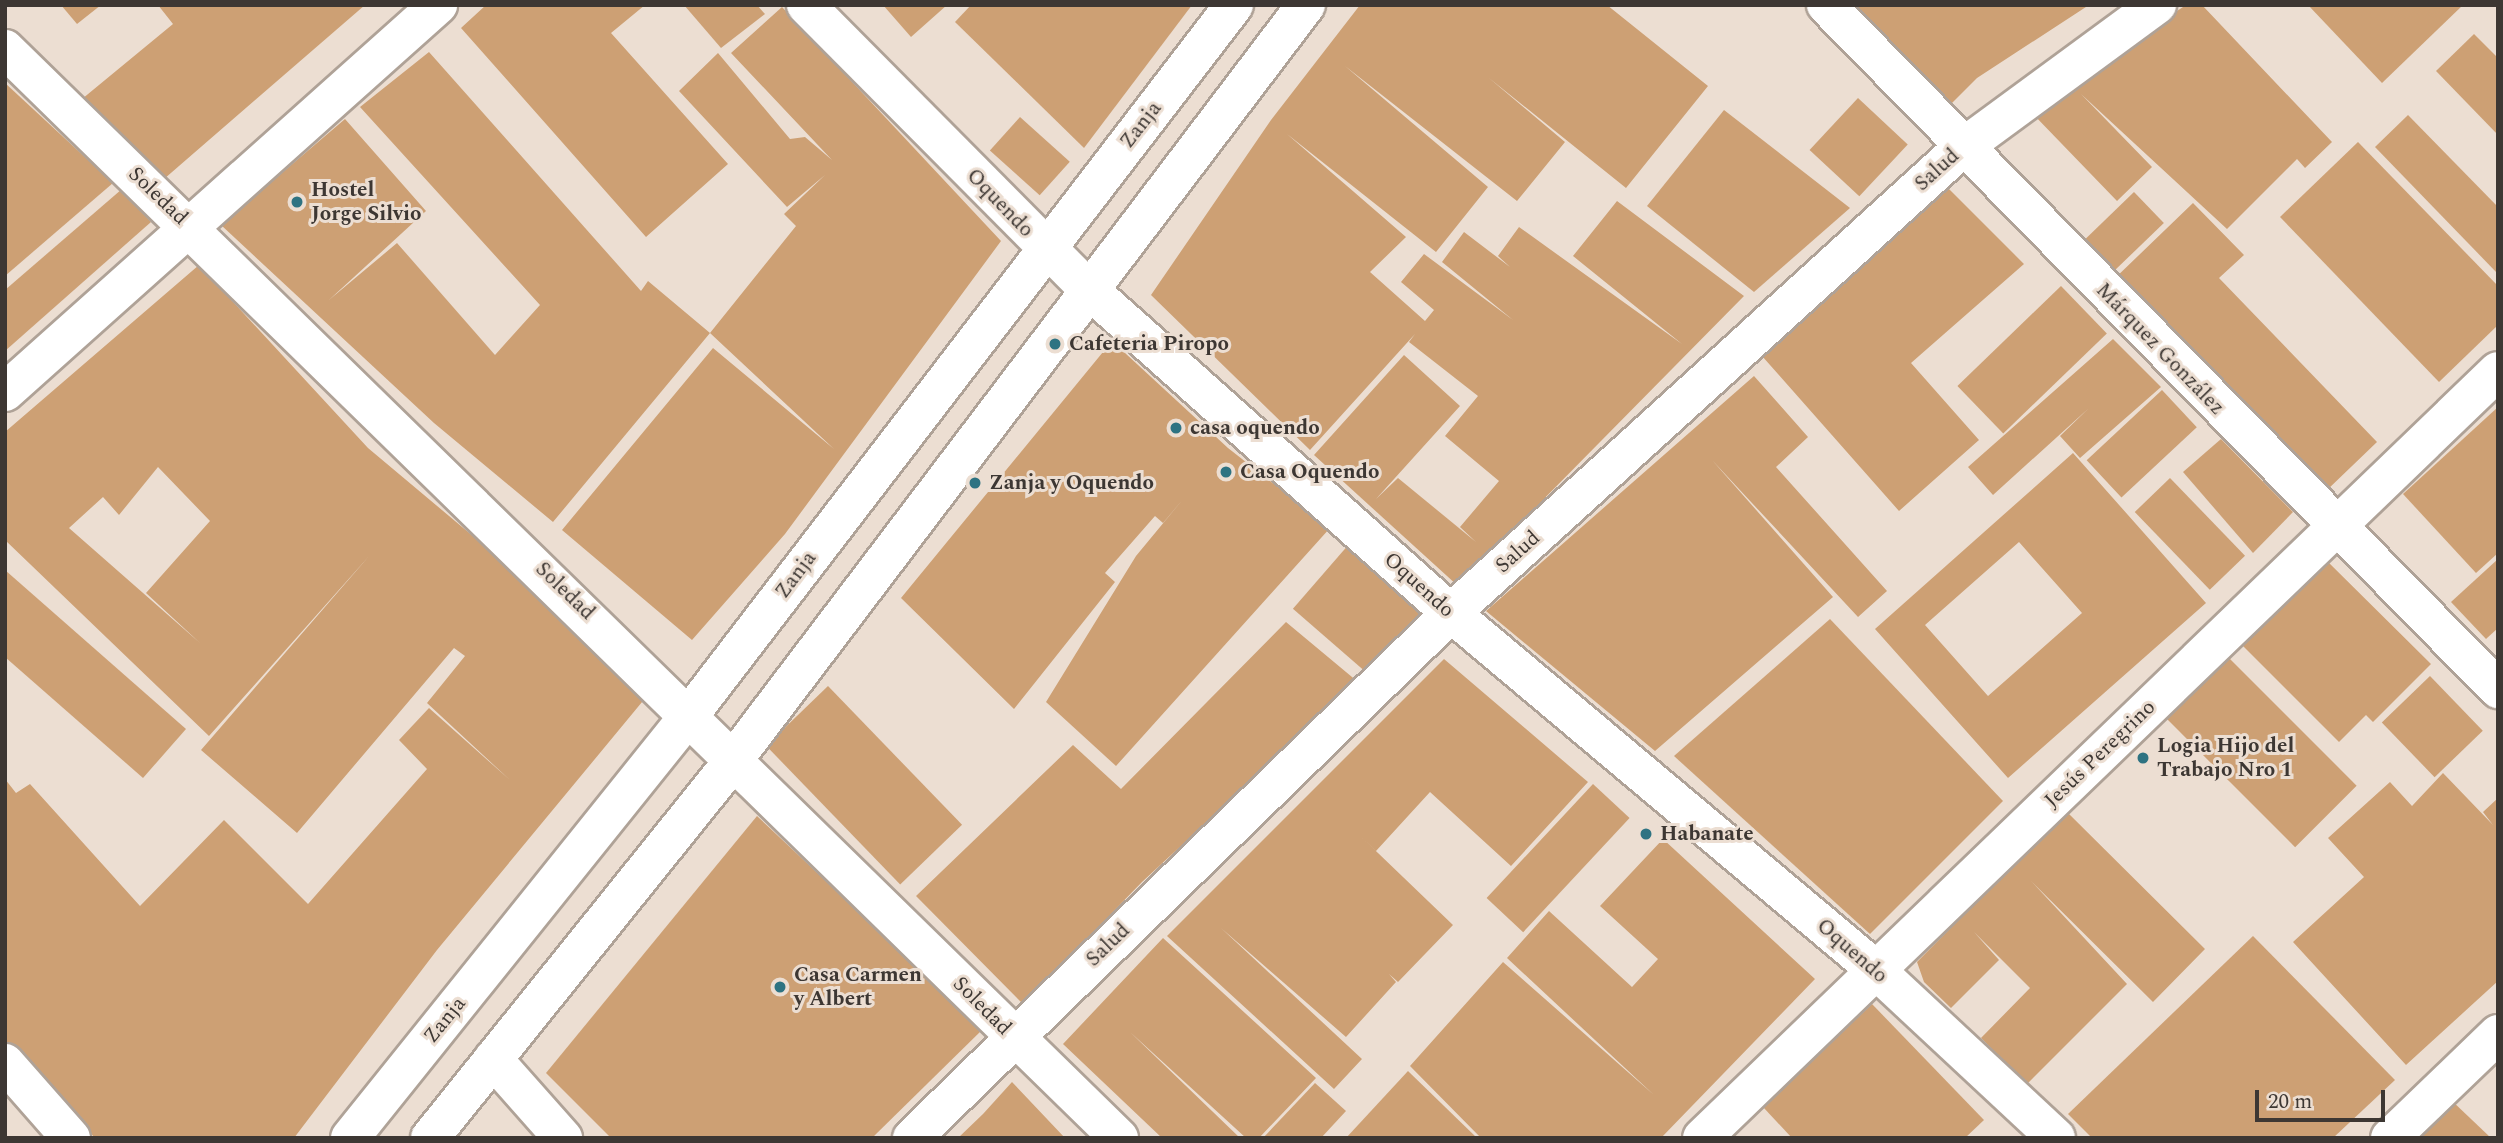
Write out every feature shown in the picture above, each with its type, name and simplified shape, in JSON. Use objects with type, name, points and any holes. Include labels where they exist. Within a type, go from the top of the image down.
[{"type":"street","points":[[5,392],[438,5]]},
{"type":"street","name":"Oquendo","points":[[806,5],[1086,287],[1451,613],[1876,970],[2056,1138]]},
{"type":"street","name":"Zanja","points":[[350,1138],[691,713],[1234,5]]},
{"type":"street","points":[[430,1138],[735,758],[1086,287],[1306,5]]},
{"type":"street","name":"Márquez González","points":[[1826,5],[1962,148],[2335,528],[2498,689]]},
{"type":"street","name":"Salud","points":[[912,1138],[1451,613],[1962,148],[2157,5]]},
{"type":"street","name":"Soledad","points":[[5,50],[691,713],[1013,1037],[1119,1138]]},
{"type":"street","name":"Jesús Peregrino","points":[[1702,1138],[2498,371]]},
{"type":"street","points":[[2390,1138],[2498,1034]]},
{"type":"street","points":[[493,1059],[564,1138]]},
{"type":"street","points":[[5,1063],[71,1138]]},
{"type":"building","points":[[61,5],[101,5],[77,24]]},
{"type":"building","points":[[158,5],[365,5],[164,179],[82,99],[173,24]]},
{"type":"building","points":[[486,5],[645,5],[611,33],[728,164],[646,237],[461,28]]},
{"type":"building","points":[[684,5],[757,5],[765,14],[721,48]]},
{"type":"building","points":[[883,5],[947,5],[911,37]]},
{"type":"building","points":[[971,5],[1192,5],[1084,148],[955,22]]},
{"type":"building","points":[[1360,5],[1607,5],[1708,86],[1626,188],[1489,78],[1565,142],[1517,201],[1345,66],[1488,187],[1436,252],[1287,134],[1406,237],[1370,272],[1425,321],[1434,310],[1401,282],[1424,254],[1513,320],[1442,262],[1464,232],[1510,267],[1498,256],[1519,227],[1682,344],[1573,256],[1617,201],[1744,296],[1458,586],[1314,455],[1404,355],[1460,406],[1376,499],[1398,478],[1476,542],[1460,527],[1499,481],[1445,436],[1478,396],[1409,342],[1415,334],[1310,450],[1151,295],[1271,120]]},
{"type":"building","points":[[1845,5],[2089,5],[1977,78],[1946,109]]},
{"type":"building","points":[[2186,5],[2202,5],[2332,142],[2305,168],[2297,159],[2227,229],[2081,94],[2152,167],[2117,201],[2029,110]]},
{"type":"building","points":[[2308,5],[2463,5],[2382,83]]},
{"type":"building","points":[[782,7],[1001,241],[785,534],[692,640],[562,530],[713,348],[834,449],[710,333],[796,226],[784,214],[825,175],[787,207],[679,91],[718,53],[790,139],[805,137],[832,160],[731,53]]},
{"type":"building","points":[[2474,34],[2498,58],[2498,135],[2436,71]]},
{"type":"building","points":[[429,52],[641,291],[648,281],[710,333],[553,522],[434,423],[221,225],[345,119],[426,211],[329,300],[397,243],[495,355],[540,305],[360,107]]},
{"type":"building","points":[[5,83],[113,183],[5,276]]},
{"type":"building","points":[[1858,98],[1908,144],[1859,196],[1810,150]]},
{"type":"building","points":[[1724,110],[1850,208],[1754,292],[1647,206]]},
{"type":"building","points":[[2408,115],[2498,207],[2498,274],[2375,147]]},
{"type":"building","points":[[1020,117],[1070,162],[1040,195],[990,150]]},
{"type":"building","points":[[2358,142],[2498,286],[2498,325],[2439,382],[2280,217]]},
{"type":"building","points":[[1945,185],[2024,264],[1911,363],[1979,440],[1899,511],[1762,356]]},
{"type":"building","points":[[122,189],[151,222],[5,351],[5,290]]},
{"type":"building","points":[[2134,192],[2164,223],[2104,281],[2074,250]]},
{"type":"building","points":[[2193,203],[2244,255],[2219,278],[2377,442],[2326,491],[2111,282]]},
{"type":"building","points":[[199,265],[368,448],[517,573],[647,696],[437,950],[294,1138],[95,1138],[5,1041],[5,779],[16,793],[30,784],[140,906],[224,820],[308,904],[427,769],[399,740],[429,708],[511,781],[427,703],[465,656],[454,648],[297,833],[201,750],[370,555],[209,736],[5,540],[5,432]],"holes":[[[158,467],[210,521],[146,593],[200,643],[69,528],[103,497],[119,515]]]},
{"type":"building","points":[[2061,286],[2107,333],[2003,434],[1957,386]]},
{"type":"building","points":[[2113,339],[2161,387],[2080,458],[2060,436],[2089,408],[1993,495],[1968,467]]},
{"type":"building","points":[[1112,341],[1228,448],[1330,528],[1116,766],[1046,702],[1136,556],[1184,498],[1163,523],[1155,516],[1105,573],[1115,582],[1014,709],[901,598]]},
{"type":"building","points":[[1754,376],[1808,437],[1776,467],[1887,591],[1858,617],[1712,460],[1833,597],[1655,751],[1486,611]]},
{"type":"building","points":[[2162,390],[2197,427],[2121,498],[2087,460]]},
{"type":"building","points":[[2498,407],[2498,553],[2476,573],[2403,494]]},
{"type":"building","points":[[2221,439],[2293,512],[2253,553],[2183,472]]},
{"type":"building","points":[[2073,453],[2206,603],[2008,778],[1875,629]],"holes":[[[2019,542],[2082,613],[1988,696],[1925,625]]]},
{"type":"building","points":[[2170,478],[2245,556],[2210,590],[2135,512]]},
{"type":"building","points":[[1350,543],[1434,616],[1377,681],[1293,609]]},
{"type":"building","points":[[2323,557],[2431,664],[2373,722],[2366,715],[2339,742],[2239,642]]},
{"type":"building","points":[[2498,559],[2498,628],[2486,639],[2451,602]]},
{"type":"building","points":[[5,570],[186,729],[143,778],[5,657]]},
{"type":"building","points":[[1830,619],[2003,801],[1870,934],[1674,756]]},
{"type":"building","points":[[1286,622],[1358,682],[1142,882],[1023,1004],[916,896],[1073,745],[1121,789]]},
{"type":"building","points":[[2223,652],[2357,786],[2295,847],[2161,714]]},
{"type":"building","points":[[1444,659],[1588,782],[1511,866],[1430,792],[1376,851],[1353,829],[1453,925],[1398,982],[1389,974],[1396,982],[1346,1037],[1221,928],[1362,1059],[1334,1089],[1167,936]]},
{"type":"building","points":[[2430,676],[2483,731],[2435,777],[2382,723]]},
{"type":"building","points":[[828,686],[962,825],[900,885],[766,746]]},
{"type":"building","points":[[2443,773],[2493,825],[2483,812],[2498,798],[2498,981],[2406,1065],[2293,942],[2364,877],[2328,838],[2390,782],[2412,806]]},
{"type":"building","points":[[1593,784],[1630,818],[1523,932],[1487,898]]},
{"type":"building","points":[[2066,811],[2205,949],[2153,1002],[2031,881],[2127,984],[2027,1084],[1981,1038],[2030,988],[1974,932],[1999,960],[1951,1008],[1924,982],[1917,962]]},
{"type":"building","points":[[757,816],[983,1029],[872,1138],[611,1138],[546,1073]]},
{"type":"building","points":[[1663,839],[1815,979],[1661,1138],[1481,1138],[1410,1066],[1503,962],[1654,1095],[1507,958],[1549,911],[1632,987],[1658,959],[1600,906]]},
{"type":"building","points":[[2253,936],[2395,1080],[2333,1138],[2092,1138],[2068,1114]]},
{"type":"building","points":[[1163,938],[1316,1078],[1259,1138],[1246,1138],[1130,1032],[1240,1138],[1162,1138],[1063,1044]]},
{"type":"building","points":[[1872,1004],[1984,1120],[1965,1138],[1792,1138],[1763,1107]]},
{"type":"building","points":[[1408,1071],[1477,1138],[1346,1138]]},
{"type":"building","points":[[1012,1082],[1065,1138],[958,1138],[983,1114]]},
{"type":"building","points":[[1315,1083],[1346,1111],[1321,1138],[1263,1138]]},
{"type":"building","points":[[2450,1099],[2491,1138],[2412,1138]]},
{"type":"place","name":"Hostel Jorge Silvio","points":[[297,202]]},
{"type":"place","name":"Cafeteria Piropo","points":[[1055,344]]},
{"type":"place","name":"casa oquendo","points":[[1176,428]]},
{"type":"place","name":"Casa Oquendo","points":[[1226,472]]},
{"type":"place","name":"Zanja y Oquendo","points":[[975,483]]},
{"type":"place","name":"Logia Hijo del Trabajo Nro 1","points":[[2143,758]]},
{"type":"place","name":"Habanate","points":[[1646,834]]},
{"type":"place","name":"Casa Carmen y Albert","points":[[780,987]]}]
